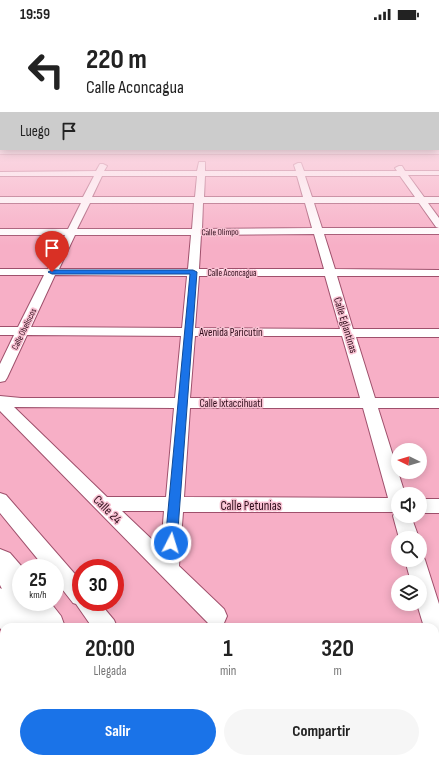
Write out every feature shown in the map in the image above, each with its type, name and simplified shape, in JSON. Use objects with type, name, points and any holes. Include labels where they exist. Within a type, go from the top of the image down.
[{"type":"main road","points":[[0,562],[12,577]]},
{"type":"main road","points":[[0,602],[15,623]]},
{"type":"main road","points":[[37,611],[46,623]]},
{"type":"street","name":"Calle Obeliscos","points":[[0,378],[97,177]]},
{"type":"street","points":[[169,569],[201,177]]},
{"type":"street","name":"Calle Eglantinas","points":[[301,177],[394,487]]},
{"type":"street","points":[[406,177],[439,226]]},
{"type":"street","points":[[0,200],[439,200]]},
{"type":"street","name":"Calle Olimpo","points":[[0,232],[439,231]]},
{"type":"street","name":"Calle Aconcagua","points":[[0,272],[439,273]]},
{"type":"street","name":"Avenida Paricutín","points":[[0,324],[25,328]]},
{"type":"street","name":"Avenida Paricutín","points":[[0,331],[25,328],[347,329],[439,326]]},
{"type":"street","name":"Avenida Paricutín","points":[[347,329],[439,333]]},
{"type":"street","name":"Calle Ixtaccihuatl","points":[[1,401],[439,403]]},
{"type":"street","name":"Calle 24","points":[[1,401],[7,409],[216,616]]},
{"type":"street","points":[[0,500],[72,585]]},
{"type":"street","name":"Calle Petunias","points":[[103,504],[391,506]]},
{"type":"street","points":[[427,506],[439,506]]},
{"type":"street","points":[[417,567],[434,623]]},
{"type":"street","points":[[93,611],[103,623]]},
{"type":"route","points":[[52,272],[193,272],[171,543]]}]
